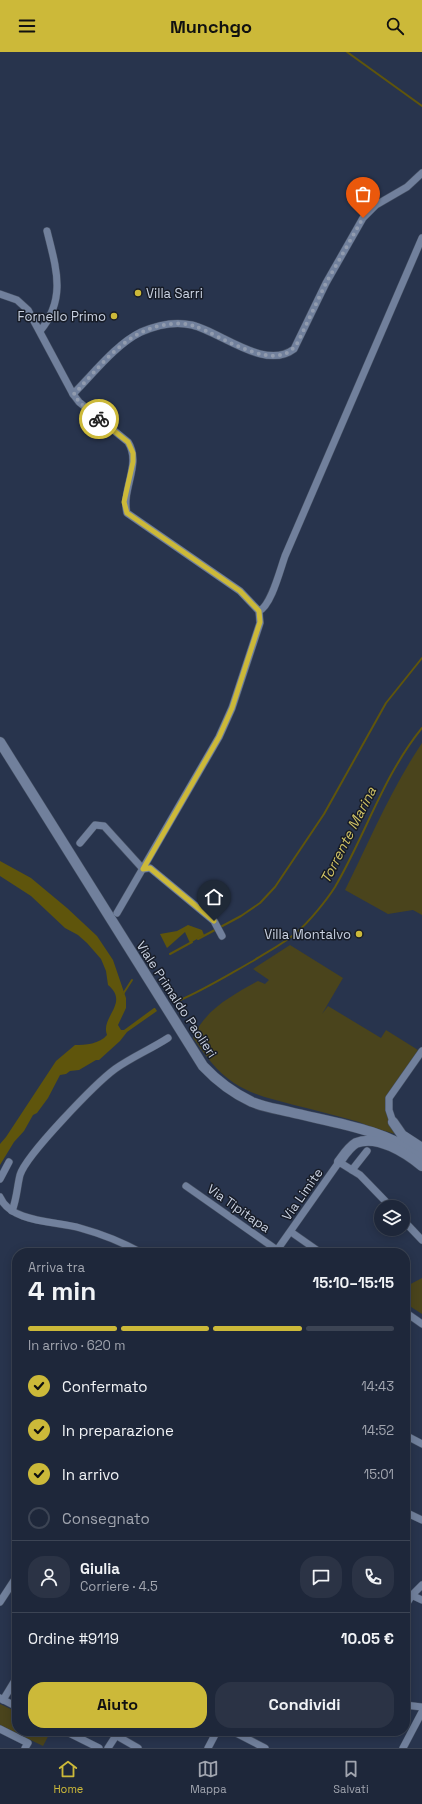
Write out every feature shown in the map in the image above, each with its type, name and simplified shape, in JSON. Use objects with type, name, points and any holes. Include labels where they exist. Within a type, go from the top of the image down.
[{"type":"main road","name":"Viale Primaldo Paolieri","points":[[0,742],[203,1066],[224,1086],[252,1102],[376,1134],[400,1143],[422,1157]]},
{"type":"main road","points":[[0,755],[21,785],[39,804]]},
{"type":"main road","points":[[393,1122],[402,1135],[422,1148]]},
{"type":"main road","points":[[339,1162],[353,1146],[366,1141],[392,1147],[407,1155],[422,1166]]},
{"type":"street","points":[[74,394],[125,342],[142,332],[163,325],[193,325],[255,353],[272,356],[288,354],[294,349],[298,342],[326,283],[363,218],[376,205],[407,188],[422,173]]},
{"type":"street","points":[[40,331],[49,318],[58,285],[58,276],[47,231]]},
{"type":"street","points":[[259,611],[264,609],[268,600],[285,556],[422,238]]},
{"type":"street","points":[[0,294],[14,298],[23,305],[40,331],[79,402],[128,442],[131,449],[133,462],[124,502],[127,513],[240,591],[259,611],[260,622],[232,708],[219,737],[116,913]]},
{"type":"street","points":[[80,843],[95,825],[104,826],[143,869]]},
{"type":"street","points":[[143,869],[150,868],[214,921],[222,936]]},
{"type":"street","points":[[12,1211],[17,1198],[20,1175],[28,1161],[64,1119],[114,1070],[129,1059],[168,1038]]},
{"type":"street","points":[[393,1122],[389,1110],[389,1098],[422,1051]]},
{"type":"street","points":[[352,1170],[367,1151]]},
{"type":"street","points":[[0,1179],[9,1162]]},
{"type":"street","name":"Via Limite","points":[[278,1248],[339,1162],[360,1175],[384,1200]]},
{"type":"street","name":"Via Tipitapa","points":[[186,1186],[272,1248]]},
{"type":"street","points":[[0,1197],[5,1206],[12,1211],[32,1219],[78,1227],[98,1233],[132,1248]]},
{"type":"street","points":[[410,1227],[422,1240]]},
{"type":"street","points":[[290,1232],[314,1248]]},
{"type":"street","points":[[410,1316],[422,1324]]},
{"type":"street","points":[[410,1438],[422,1444]]},
{"type":"street","points":[[410,1514],[422,1520]]},
{"type":"street","points":[[0,1602],[12,1584]]},
{"type":"street","points":[[410,1592],[422,1586]]},
{"type":"street","points":[[410,1594],[422,1600]]},
{"type":"street","points":[[12,1684],[2,1699],[12,1704]]},
{"type":"street","points":[[410,1706],[422,1707]]},
{"type":"street","points":[[410,1735],[422,1712]]},
{"type":"street","points":[[0,1729],[27,1745]]},
{"type":"street","points":[[75,1736],[99,1748]]},
{"type":"street","points":[[108,1748],[117,1736]]},
{"type":"street","points":[[121,1736],[138,1748]]},
{"type":"street","points":[[208,1748],[214,1736]]},
{"type":"street","points":[[242,1736],[265,1748]]},
{"type":"street","points":[[403,1748],[409,1736]]},
{"type":"shaded area","points":[[422,743],[422,915],[413,910],[388,914],[345,890],[400,778]]},
{"type":"shaded area","points":[[0,861],[31,878],[67,908],[97,936],[113,960],[126,998],[126,1008],[118,1025],[121,1030],[124,1030],[154,1008],[157,1011],[127,1032],[120,1041],[99,1060],[96,1060],[79,1070],[70,1071],[66,1074],[60,1075],[48,1098],[37,1113],[33,1115],[24,1131],[14,1142],[0,1165],[0,1144],[56,1061],[75,1045],[96,1042],[107,1035],[107,1022],[116,1004],[116,998],[114,992],[108,985],[106,971],[101,959],[87,943],[78,935],[65,928],[31,896],[0,876]]},
{"type":"shaded area","points":[[188,925],[202,930],[204,935],[190,943],[185,932],[167,948],[160,934],[177,931]]},
{"type":"shaded area","points":[[290,945],[343,978],[322,1014],[328,1006],[381,1038],[386,1030],[418,1050],[388,1099],[395,1134],[359,1122],[271,1099],[248,1091],[222,1074],[193,1038],[204,1019],[220,1004],[258,981],[265,984],[269,980],[253,969]]},
{"type":"shaded area","points":[[422,1278],[422,1314],[410,1306],[410,1284]]},
{"type":"shaded area","points":[[0,1704],[12,1710],[12,1731],[0,1725]]},
{"type":"shaded area","points":[[23,1736],[48,1736],[43,1746]]},
{"type":"waterway","points":[[347,52],[422,106]]},
{"type":"waterway","points":[[198,939],[241,916],[260,903],[275,887],[324,814],[386,703],[422,658]]},
{"type":"waterway","name":"Torrente Marina","points":[[178,1001],[253,961],[296,933],[312,917],[335,887],[396,766],[408,746],[422,728]]},
{"type":"waterway","points":[[170,954],[192,942]]},
{"type":"waterway","points":[[123,994],[132,980]]},
{"type":"way so far","points":[[99,419],[79,402],[74,394],[125,342],[135,335],[151,328],[170,324],[188,324],[255,353],[272,356],[288,354],[294,349],[298,342],[326,283],[363,218]]},
{"type":"place","name":"Villa Sarri","points":[[138,293]]},
{"type":"place","name":"Fornello Primo","points":[[114,316]]},
{"type":"place","name":"Villa Montalvo","points":[[359,934]]},
{"type":"route","points":[[99,419],[128,442],[133,453],[134,457],[124,502],[127,513],[240,591],[259,611],[260,622],[232,708],[219,737],[143,869],[150,868],[214,921]]}]
